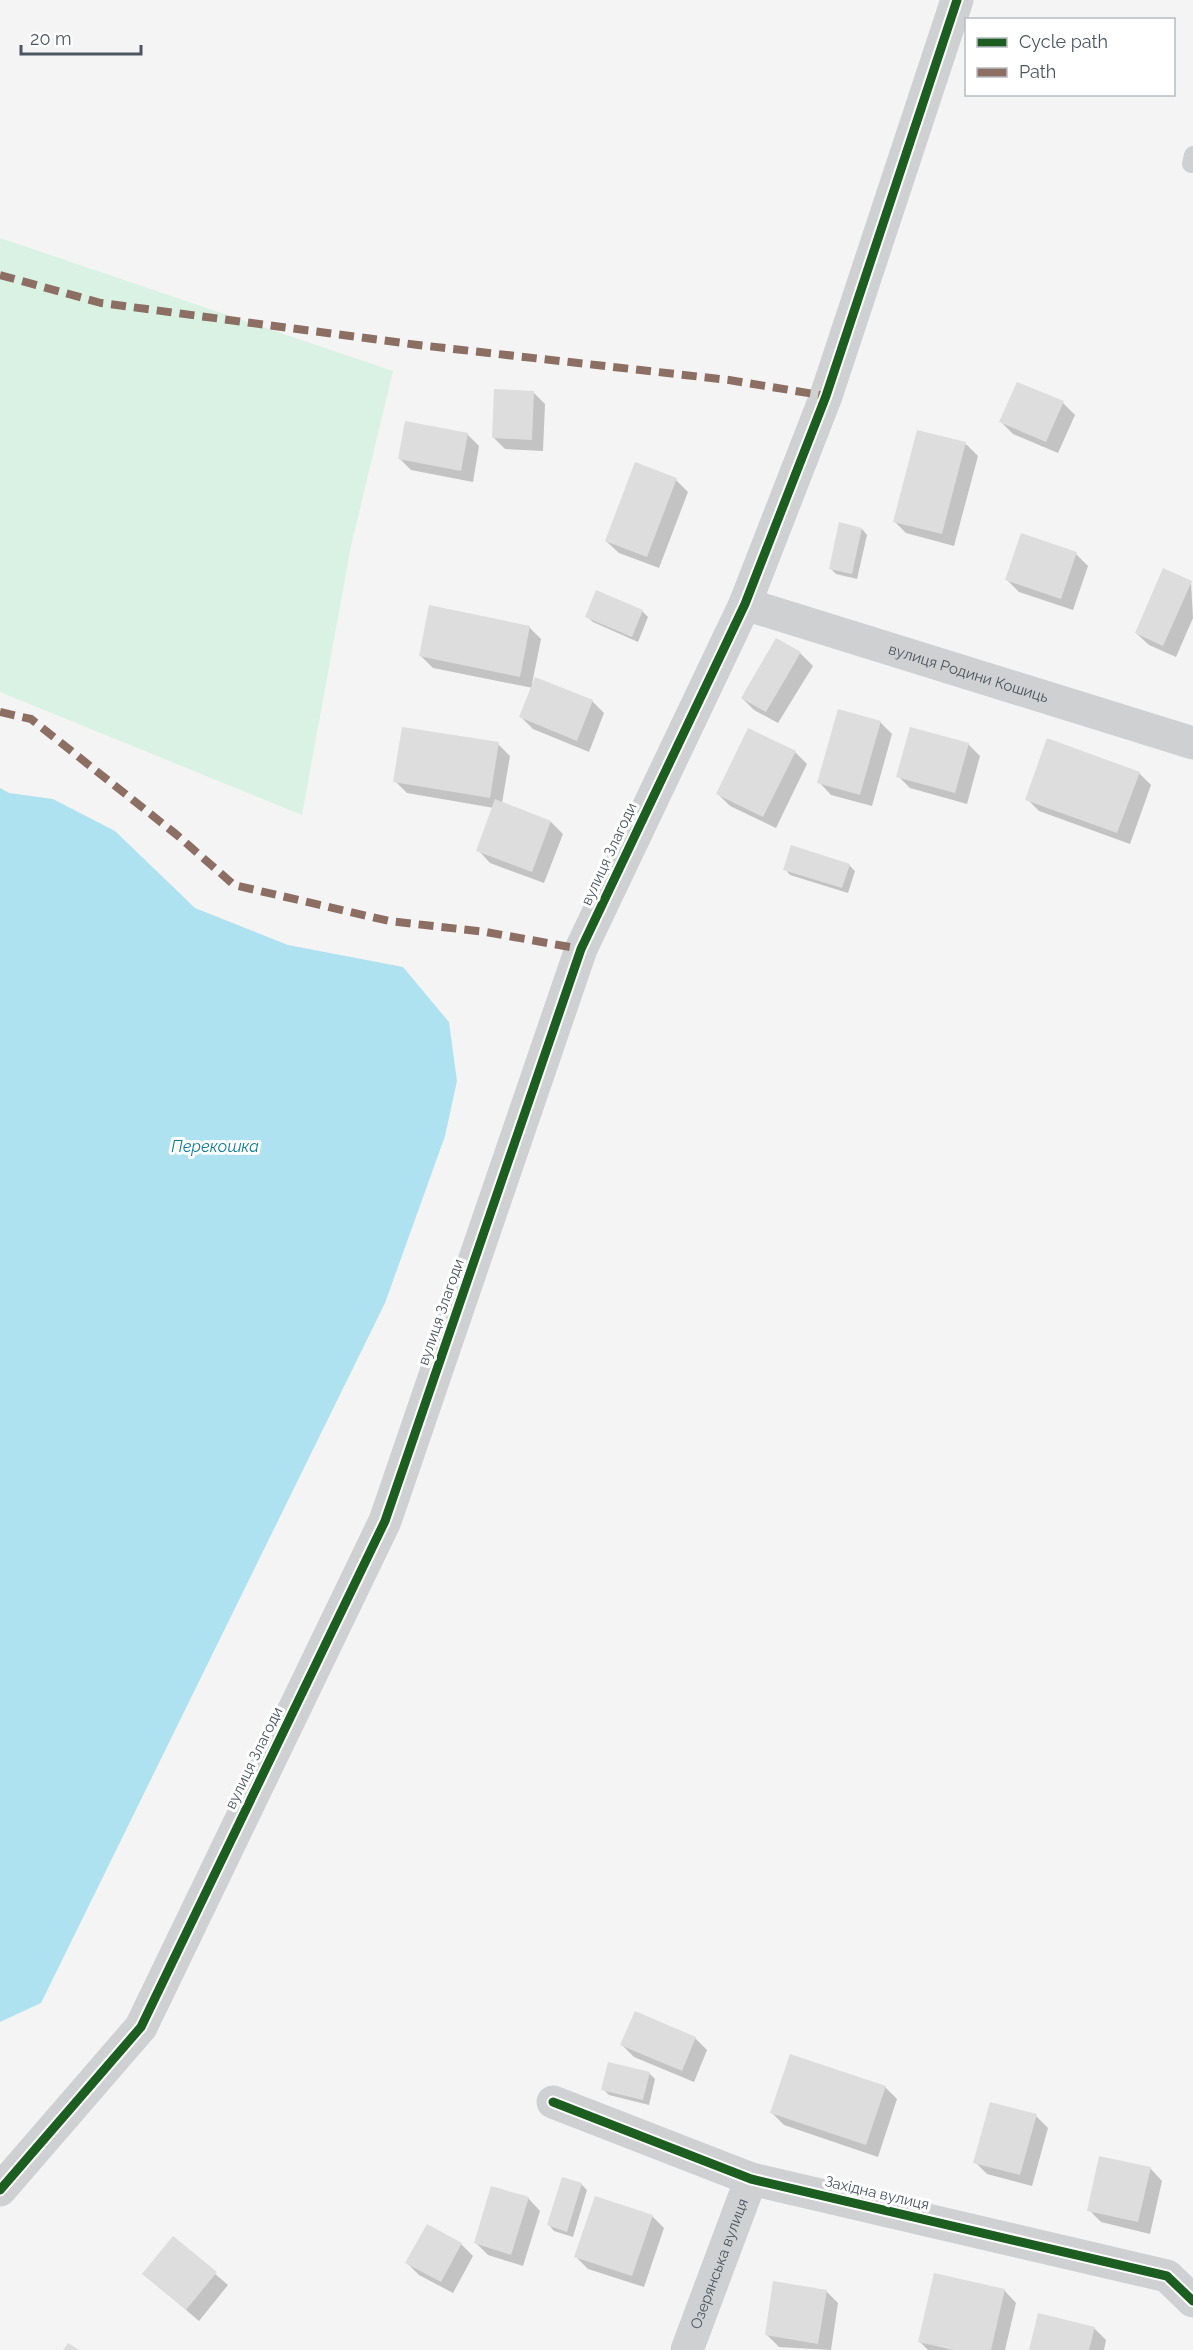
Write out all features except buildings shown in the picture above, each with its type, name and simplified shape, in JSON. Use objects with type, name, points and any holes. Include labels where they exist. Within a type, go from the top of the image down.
[{"type":"street","name":"вулиця Злагоди","points":[[0,2190],[141,2027],[385,1521],[580,949],[745,604],[826,396],[957,0]]},
{"type":"street","name":"вулиця Родини Кошиць","points":[[745,604],[1193,743]]},
{"type":"street","name":"Західна вулиця","points":[[553,2102],[751,2179],[1167,2276],[1193,2301]]},
{"type":"street","name":"Озерянська вулиця","points":[[687,2350],[751,2179]]},
{"type":"green space","points":[[0,238],[393,371],[351,546],[302,815],[0,692]]},
{"type":"water","name":"Перекошка","points":[[0,788],[9,793],[53,799],[115,831],[195,908],[288,945],[403,967],[449,1022],[457,1081],[445,1136],[385,1303],[41,2003],[0,2022]]},
{"type":"marked path","points":[[0,275],[101,303],[418,345],[729,380],[826,396]]},
{"type":"marked path","points":[[0,712],[31,719],[177,835],[234,885],[389,921],[486,932],[581,949]]},
{"type":"cycle path","points":[[0,2190],[141,2027],[385,1521],[581,949],[745,604],[826,396],[957,0]]},
{"type":"cycle path","points":[[553,2102],[751,2179],[1167,2276],[1193,2301]]}]
